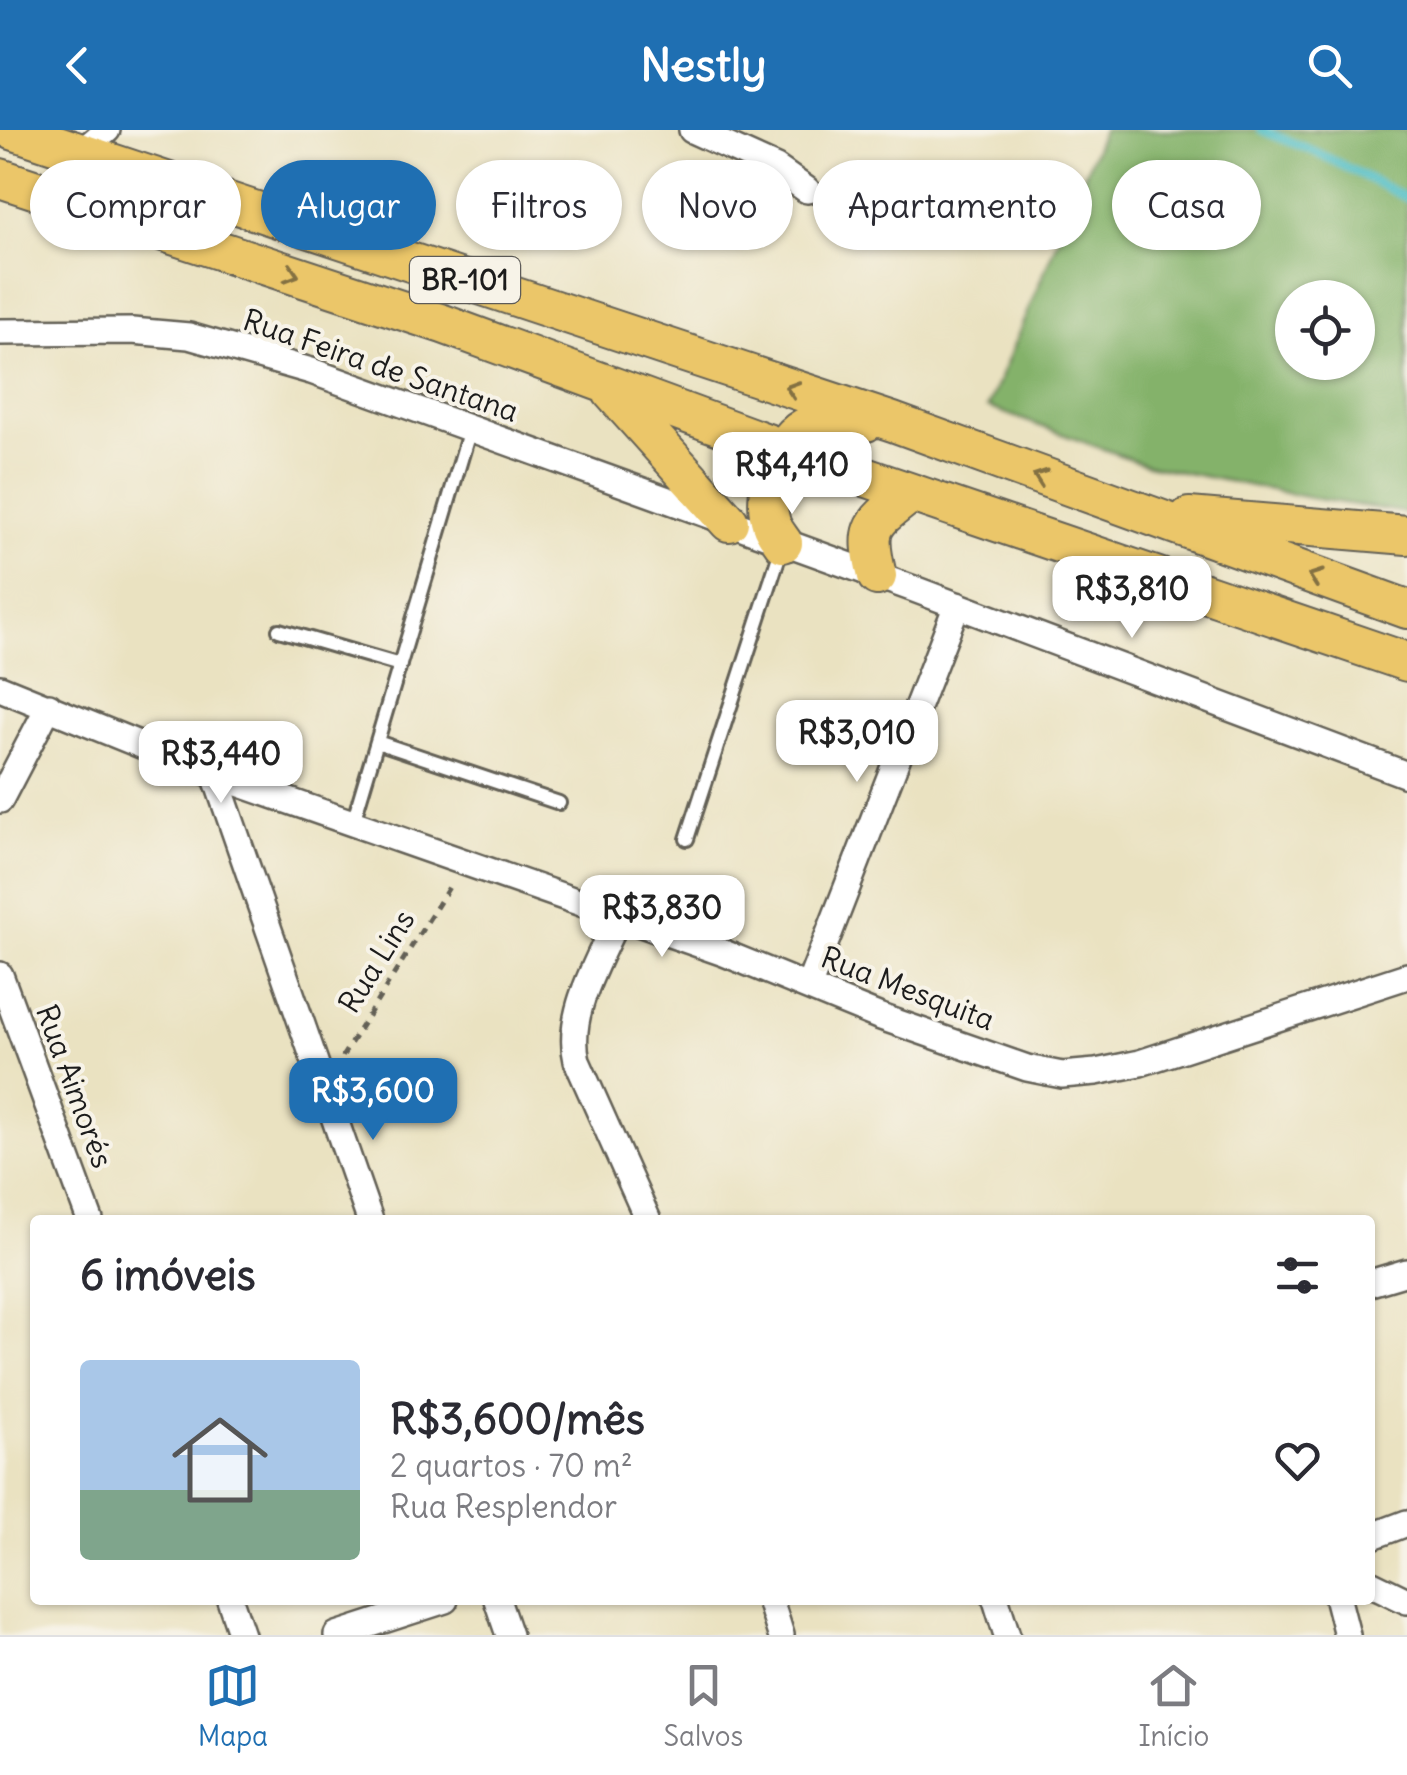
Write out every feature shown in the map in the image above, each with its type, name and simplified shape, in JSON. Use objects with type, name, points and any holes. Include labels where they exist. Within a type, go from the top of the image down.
[{"type":"main road","name":"BR-101","points":[[12,130],[94,141],[893,422],[1407,609]]},
{"type":"main road","name":"BR-101","points":[[0,178],[443,324],[910,494],[1407,662]]},
{"type":"main road","points":[[607,386],[729,522]]},
{"type":"main road","points":[[783,544],[770,522],[768,506],[782,449],[812,424],[893,422]]},
{"type":"main road","points":[[877,576],[869,542],[878,519],[910,494]]},
{"type":"main road","points":[[1132,511],[1407,535]]},
{"type":"main road","points":[[1186,588],[1407,648]]},
{"type":"street","points":[[692,130],[776,168],[807,190]]},
{"type":"street","name":"Rua Feira de Santana","points":[[0,332],[189,336],[310,371],[957,605],[1407,775]]},
{"type":"street","points":[[810,985],[957,605]]},
{"type":"street","name":"Rua Mesquita","points":[[0,688],[215,774],[466,860],[810,985],[878,1016],[1027,1068],[1062,1074],[1096,1072],[1140,1062],[1407,976]]},
{"type":"street","points":[[0,800],[49,706]]},
{"type":"street","points":[[215,774],[368,1215]]},
{"type":"street","points":[[618,916],[575,1022],[574,1046],[577,1061],[646,1215]]},
{"type":"street","name":"Rua Aimorés","points":[[0,975],[88,1215]]},
{"type":"street","points":[[1375,1282],[1407,1272]]},
{"type":"street","points":[[1375,1535],[1407,1524]]},
{"type":"street","points":[[1375,1585],[1407,1601]]},
{"type":"street","points":[[232,1605],[242,1635]]},
{"type":"street","points":[[337,1635],[429,1605]]},
{"type":"street","points":[[499,1605],[509,1635]]},
{"type":"street","points":[[772,1605],[781,1635]]},
{"type":"street","points":[[998,1605],[1007,1635]]},
{"type":"street","points":[[1339,1605],[1347,1635]]},
{"type":"lane","points":[[353,822],[470,429]]},
{"type":"lane","points":[[688,839],[783,544]]},
{"type":"lane","points":[[279,630],[400,665]]},
{"type":"lane","points":[[378,742],[559,802]]},
{"type":"path","name":"Rua Lins","points":[[324,1085],[466,860]]},
{"type":"green space","points":[[1103,130],[1407,130],[1407,513],[1147,465],[988,407],[1053,250],[1092,250],[1091,160]]},
{"type":"waterway","points":[[1261,130],[1318,153],[1407,198]]}]
